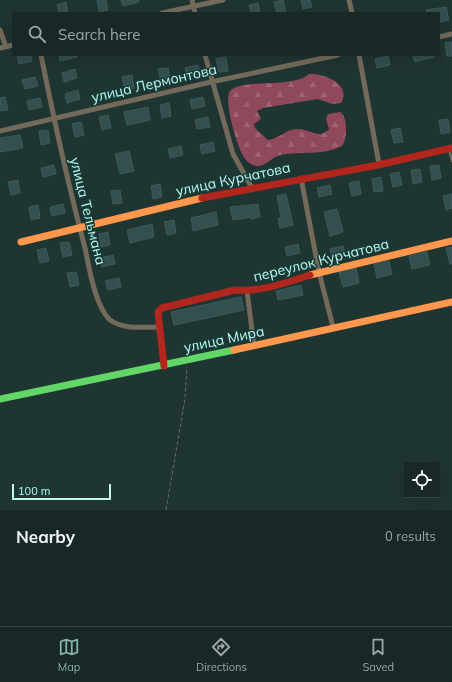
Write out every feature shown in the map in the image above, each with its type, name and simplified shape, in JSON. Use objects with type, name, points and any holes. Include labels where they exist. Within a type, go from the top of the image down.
[{"type":"street","points":[[192,0],[195,12]]},
{"type":"street","points":[[166,12],[223,0]]},
{"type":"street","points":[[349,0],[352,12]]},
{"type":"street","points":[[0,30],[6,47]]},
{"type":"street","points":[[440,37],[452,34]]},
{"type":"street","points":[[0,48],[12,45]]},
{"type":"street","name":"улица Тельмана","points":[[41,56],[53,119],[93,282],[100,301],[109,319],[113,322],[129,326],[159,327]]},
{"type":"street","points":[[205,56],[211,82],[233,154],[252,188]]},
{"type":"street","name":"улица Лермонтова","points":[[0,131],[211,82],[333,56]]},
{"type":"street","points":[[359,56],[379,164]]},
{"type":"street","name":"улица Курчатова","points":[[21,242],[159,207],[301,178],[420,156],[450,148]]},
{"type":"street","points":[[301,178],[319,272],[334,327]]},
{"type":"street","name":"переулок Курчатова","points":[[164,366],[158,312],[162,308],[235,290],[247,291],[275,286],[319,272],[452,241]]},
{"type":"street","points":[[247,291],[254,346]]},
{"type":"street","name":"улица Мира","points":[[0,399],[164,366],[452,302]]},
{"type":"lane","points":[[450,148],[452,161]]},
{"type":"path","points":[[166,510],[185,399],[187,361]]},
{"type":"green space","points":[[309,74],[322,75],[340,85],[343,90],[341,103],[332,104],[318,99],[263,108],[257,111],[261,119],[254,124],[255,128],[268,140],[276,138],[293,129],[302,129],[322,134],[329,129],[326,119],[328,114],[340,112],[343,114],[346,122],[343,145],[329,151],[278,156],[260,166],[249,163],[239,147],[232,126],[228,104],[228,96],[230,91],[236,87],[245,85],[280,83],[301,79]]},
{"type":"building","points":[[97,0],[106,0],[108,10],[99,12]]},
{"type":"building","points":[[121,0],[139,0],[139,2],[123,6]]},
{"type":"building","points":[[283,0],[286,12],[277,12],[274,2]]},
{"type":"building","points":[[301,0],[310,0],[312,7],[303,9]]},
{"type":"building","points":[[66,2],[68,12],[59,12],[57,5]]},
{"type":"building","points":[[258,3],[260,12],[251,12],[249,5]]},
{"type":"building","points":[[446,7],[449,20],[440,22],[440,12],[427,12],[426,10]]},
{"type":"building","points":[[452,42],[452,56],[447,56],[445,43]]},
{"type":"building","points":[[17,56],[31,56],[32,61],[19,64]]},
{"type":"building","points":[[59,56],[77,56],[77,57],[60,61]]},
{"type":"building","points":[[388,56],[390,65],[377,68],[375,59]]},
{"type":"building","points":[[413,56],[434,56],[434,57],[415,62]]},
{"type":"building","points":[[226,57],[228,71],[219,72],[216,59]]},
{"type":"building","points":[[198,65],[200,74],[187,77],[185,68]]},
{"type":"building","points":[[168,68],[170,81],[161,82],[158,69]]},
{"type":"building","points":[[75,69],[77,78],[64,82],[62,73]]},
{"type":"building","points":[[132,75],[134,88],[125,90],[122,77]]},
{"type":"building","points":[[35,77],[38,86],[25,89],[22,80]]},
{"type":"building","points":[[78,90],[80,99],[67,103],[65,94]]},
{"type":"building","points":[[5,97],[8,110],[0,111],[0,98]]},
{"type":"building","points":[[203,97],[205,106],[192,109],[190,100]]},
{"type":"building","points":[[40,98],[42,107],[29,110],[27,101]]},
{"type":"building","points":[[169,103],[171,116],[162,118],[160,105]]},
{"type":"building","points":[[148,107],[150,120],[127,125],[124,112]]},
{"type":"building","points":[[108,115],[111,128],[102,130],[99,117]]},
{"type":"building","points":[[208,117],[210,127],[197,129],[195,120]]},
{"type":"building","points":[[448,119],[450,132],[441,134],[439,120]]},
{"type":"building","points":[[81,122],[84,135],[75,137],[72,124]]},
{"type":"building","points":[[400,128],[403,142],[394,143],[391,130]]},
{"type":"building","points":[[48,130],[50,143],[41,145],[39,131]]},
{"type":"building","points":[[20,135],[23,148],[0,152],[0,138]]},
{"type":"building","points":[[213,142],[215,151],[202,154],[200,145]]},
{"type":"building","points":[[181,146],[183,155],[170,158],[168,149]]},
{"type":"building","points":[[129,151],[134,171],[120,174],[115,154]]},
{"type":"building","points":[[54,165],[56,174],[43,177],[41,168]]},
{"type":"building","points":[[439,165],[441,178],[432,180],[430,166]]},
{"type":"building","points":[[420,169],[422,182],[413,184],[411,170]]},
{"type":"building","points":[[399,172],[402,185],[393,187],[390,174]]},
{"type":"building","points":[[381,177],[383,191],[374,192],[372,179]]},
{"type":"building","points":[[18,180],[20,193],[11,195],[8,182]]},
{"type":"building","points":[[359,181],[361,194],[352,196],[349,183]]},
{"type":"building","points":[[160,184],[162,197],[153,199],[151,186]]},
{"type":"building","points":[[330,185],[332,194],[319,197],[317,188]]},
{"type":"building","points":[[120,190],[122,203],[113,204],[111,191]]},
{"type":"building","points":[[286,194],[293,225],[280,228],[278,218],[281,218],[277,196]]},
{"type":"building","points":[[452,194],[452,208],[446,210],[443,196]]},
{"type":"building","points":[[63,204],[65,213],[52,216],[50,207]]},
{"type":"building","points":[[258,204],[260,217],[233,220],[230,207]]},
{"type":"building","points":[[38,205],[40,218],[31,220],[29,207]]},
{"type":"building","points":[[337,209],[343,232],[330,236],[324,212]]},
{"type":"building","points":[[216,212],[218,225],[193,231],[191,218]]},
{"type":"building","points":[[174,220],[176,233],[167,235],[164,222]]},
{"type":"building","points":[[152,224],[154,237],[130,243],[127,230]]},
{"type":"building","points":[[108,232],[110,245],[101,247],[99,234]]},
{"type":"building","points":[[69,242],[72,255],[63,257],[60,243]]},
{"type":"building","points":[[298,244],[300,253],[287,256],[285,247]]},
{"type":"building","points":[[343,246],[345,255],[332,258],[330,249]]},
{"type":"building","points":[[452,247],[452,264],[450,264],[446,248]]},
{"type":"building","points":[[46,248],[49,261],[40,263],[37,250]]},
{"type":"building","points":[[427,252],[430,265],[412,269],[409,256]]},
{"type":"building","points":[[113,255],[115,264],[102,267],[100,258]]},
{"type":"building","points":[[389,261],[392,274],[377,278],[374,264]]},
{"type":"building","points":[[356,268],[359,283],[343,287],[339,272]]},
{"type":"building","points":[[76,272],[79,285],[70,287],[67,273]]},
{"type":"building","points":[[119,278],[121,287],[108,290],[105,281]]},
{"type":"building","points":[[301,285],[303,295],[278,300],[276,291]]},
{"type":"building","points":[[241,297],[244,310],[174,325],[171,312]]},
{"type":"traffic: fast","points":[[0,399],[234,350]]},
{"type":"traffic: slow","points":[[21,242],[202,198]]},
{"type":"traffic: slow","points":[[310,275],[452,241]]},
{"type":"traffic: slow","points":[[234,350],[452,302]]},
{"type":"traffic: jam","points":[[202,198],[378,165],[452,148]]},
{"type":"traffic: jam","points":[[164,366],[158,312],[162,308],[235,290],[254,290],[273,286],[310,275]]}]
